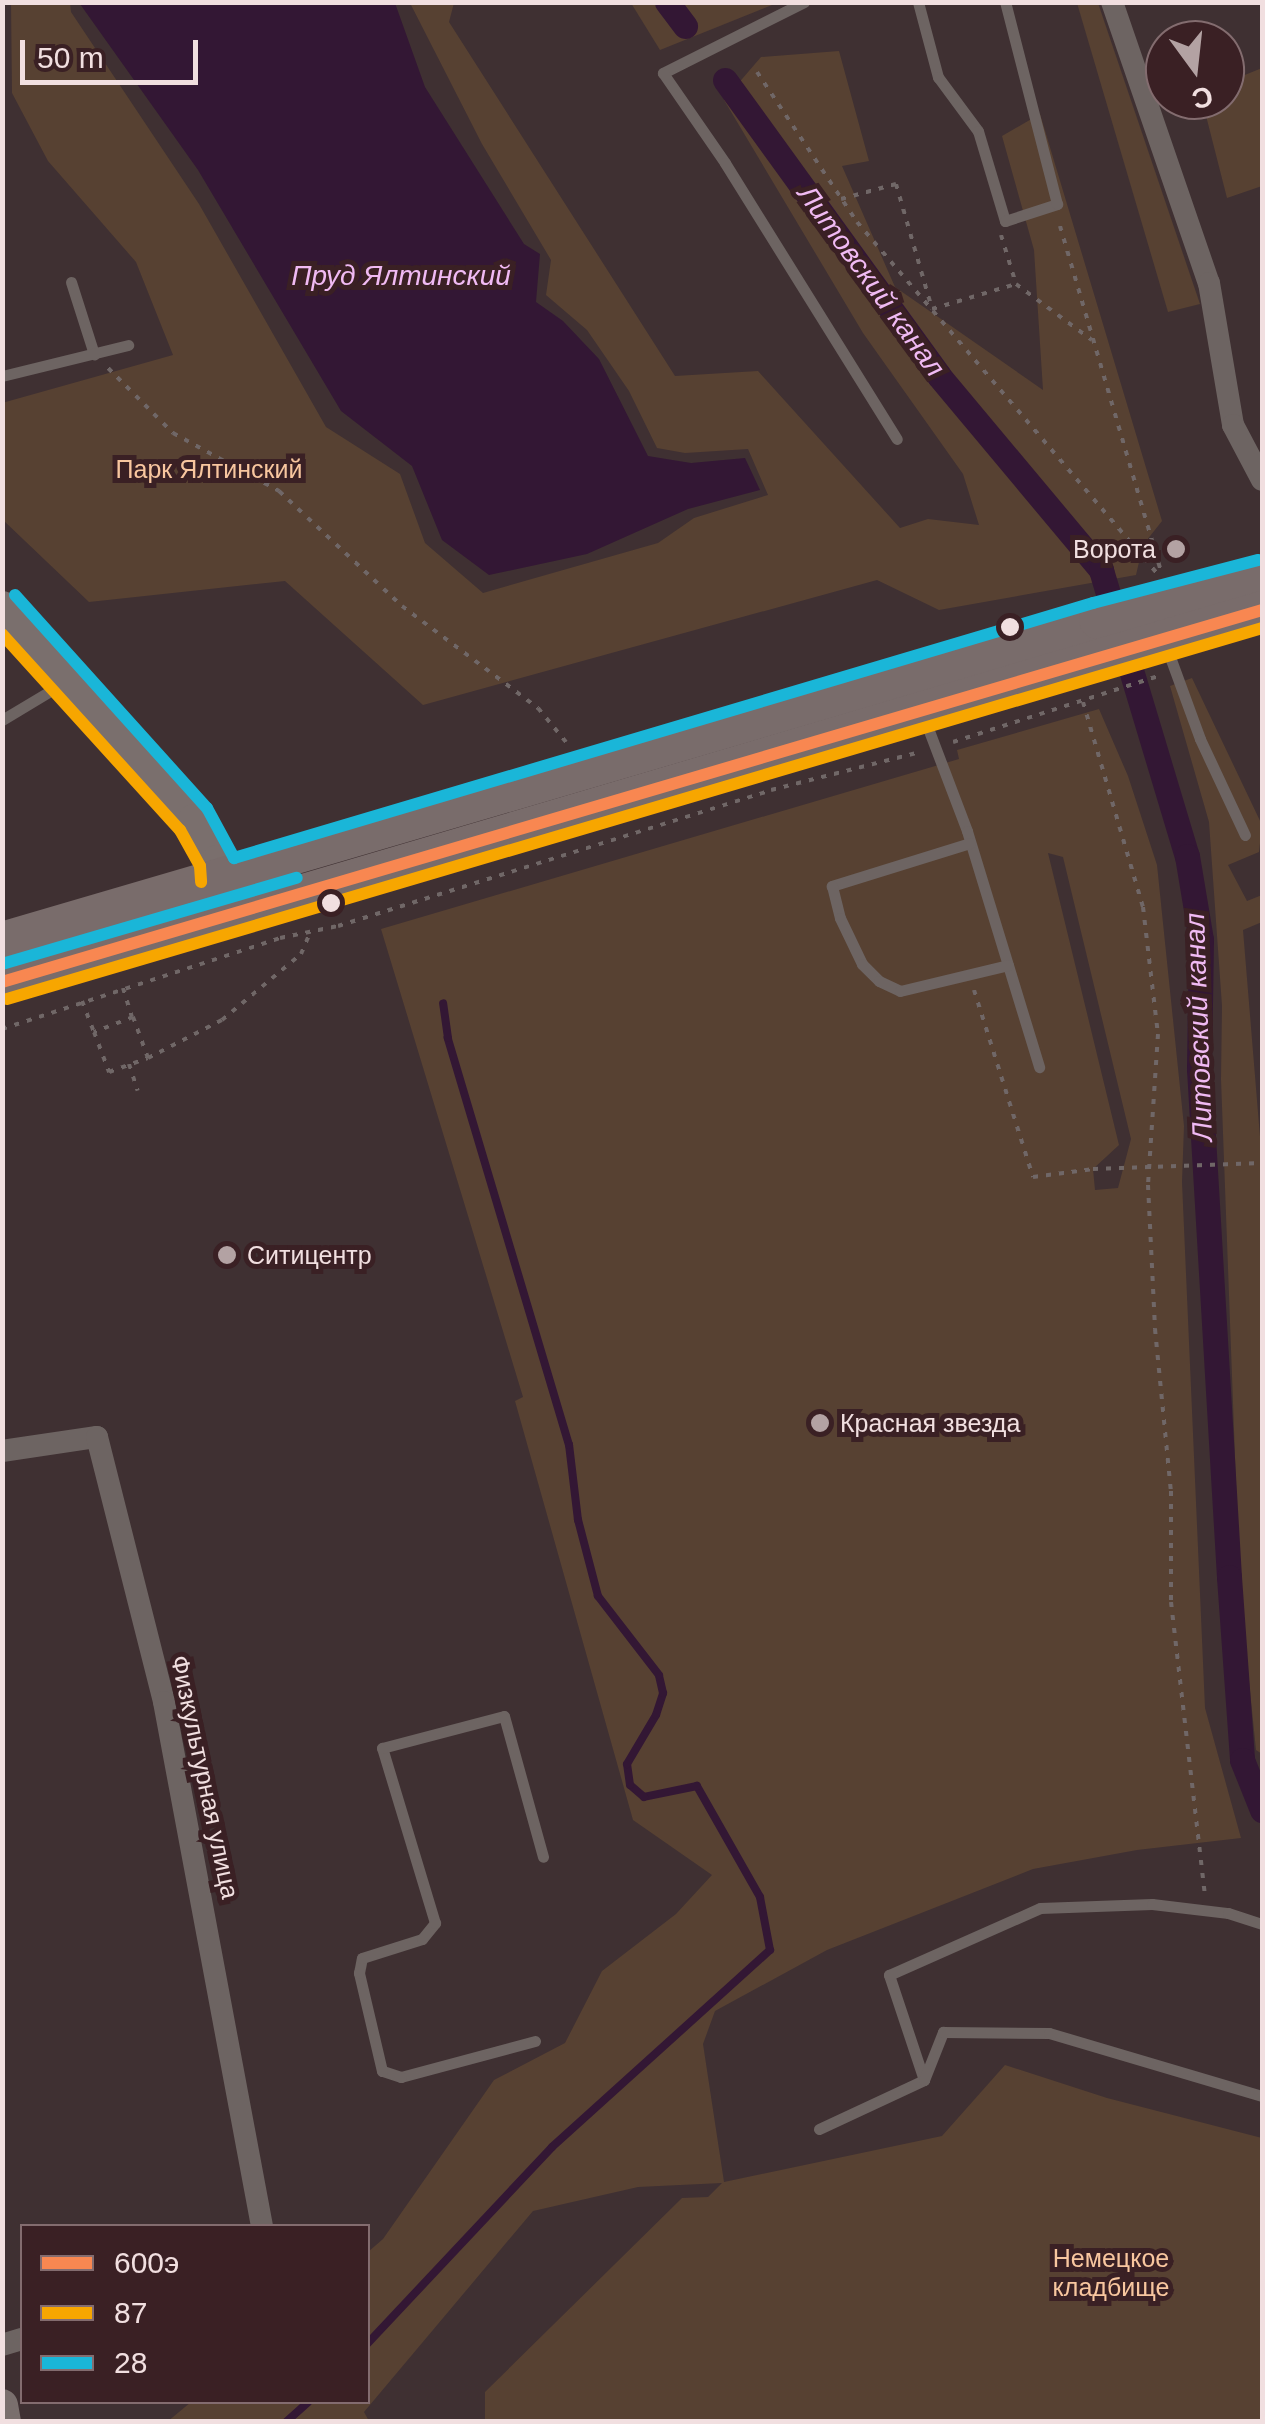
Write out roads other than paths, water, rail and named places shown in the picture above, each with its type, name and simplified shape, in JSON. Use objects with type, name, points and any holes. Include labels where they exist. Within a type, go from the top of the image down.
[{"type":"main road","points":[[2,941],[218,881],[1130,648],[1262,577]]},
{"type":"main road","points":[[6,982],[1262,610]]},
{"type":"street","points":[[1112,2],[1209,283],[1234,425],[1262,480]]},
{"type":"street","points":[[2,607],[141,759],[196,855],[218,881]]},
{"type":"street","name":"Физкультурная улица","points":[[2,1450],[98,1437],[164,1702],[262,2224]]},
{"type":"street","points":[[2,2405],[5,2422]]},
{"type":"lane","points":[[804,2],[663,73],[725,163],[897,439]]},
{"type":"lane","points":[[918,2],[938,77],[978,131],[1005,221],[1057,204],[1005,2]]},
{"type":"lane","points":[[72,282],[94,354]]},
{"type":"lane","points":[[2,376],[128,345]]},
{"type":"lane","points":[[1130,648],[1200,739],[1245,835]]},
{"type":"lane","points":[[2,720],[70,680]]},
{"type":"lane","points":[[921,710],[970,843],[1039,1067]]},
{"type":"lane","points":[[970,843],[832,886],[835,902],[862,964],[879,981],[900,990],[1008,966]]},
{"type":"lane","points":[[535,2041],[401,2077],[382,2071],[359,1972],[362,1958],[422,1939],[434,1923],[382,1748],[504,1716],[543,1857]]},
{"type":"lane","points":[[924,2080],[889,1975],[1040,1908],[1152,1904],[1228,1913],[1262,1924]]},
{"type":"lane","points":[[819,2128],[924,2080],[943,2032],[1048,2033],[1262,2096]]},
{"type":"water","name":"Пруд Ялтинский","points":[[395,3],[425,87],[524,244],[540,254],[536,302],[563,321],[599,359],[648,456],[691,463],[745,458],[760,490],[688,509],[587,554],[489,575],[442,540],[412,466],[341,411],[198,170],[80,4]]},
{"type":"waterway","name":"Литовский канал","points":[[667,2],[685,26]]},
{"type":"waterway","name":"Литовский канал","points":[[725,80],[939,376],[1101,570],[1187,856],[1201,940],[1199,1069],[1229,1577],[1242,1760],[1262,1810]]},
{"type":"waterway","points":[[370,2341],[552,2147],[770,1950],[760,1897],[697,1786],[644,1797],[630,1785],[627,1764],[656,1715],[663,1693],[659,1675],[598,1596],[578,1520],[569,1445],[448,1038],[443,1003]]},
{"type":"waterway","points":[[286,2422],[306,2404]]},
{"type":"place","name":"Ворота","points":[[1176,549]]},
{"type":"place","name":"Ситицентр","points":[[227,1255]]},
{"type":"place","name":"Красная звезда","points":[[820,1423]]},
{"type":"park label","name":"Парк Ялтинский","points":[[209,469]]},
{"type":"park label","name":"Немецкое кладбище","points":[[1111,2274]]}]
